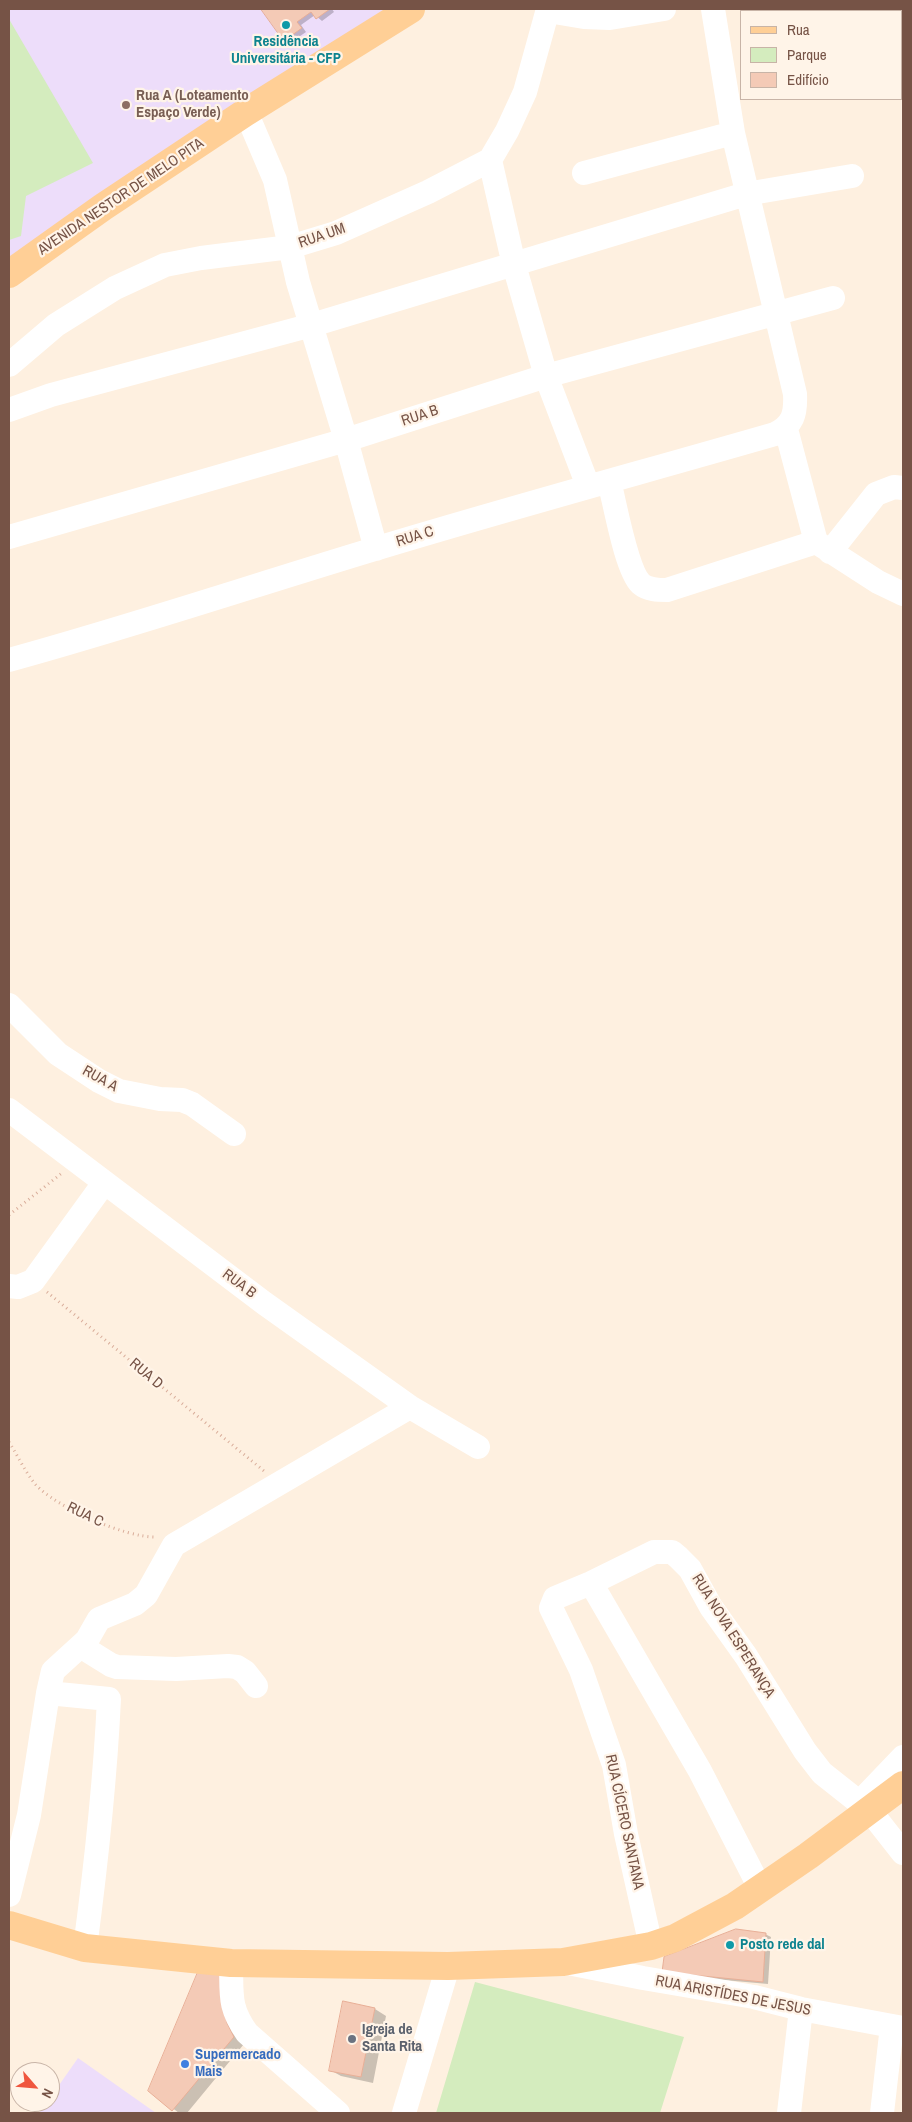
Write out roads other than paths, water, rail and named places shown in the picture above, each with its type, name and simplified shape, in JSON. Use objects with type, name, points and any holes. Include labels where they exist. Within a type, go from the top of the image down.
[{"type":"main road","name":"AVENIDA NESTOR DE MELO PITA","points":[[9,274],[103,207],[246,112],[411,9]]},
{"type":"main road","points":[[9,1925],[85,1948],[231,1963],[448,1966],[563,1962],[651,1946],[675,1938],[761,1890],[864,1807],[903,1785]]},
{"type":"street","points":[[664,9],[610,18],[584,17],[548,10],[525,92],[490,160],[514,265],[546,376],[598,483],[632,569],[641,584],[652,589],[667,590],[823,547],[876,494],[894,487],[903,488]]},
{"type":"street","points":[[713,9],[733,133],[795,394],[793,418],[786,429],[823,547],[878,582],[903,594]]},
{"type":"street","points":[[246,112],[275,180],[298,282],[346,440],[376,548]]},
{"type":"street","points":[[584,173],[733,133]]},
{"type":"street","name":"RUA UM","points":[[9,365],[56,325],[115,288],[165,265],[211,256],[290,247],[336,233],[378,215],[490,160]]},
{"type":"street","points":[[9,410],[51,395],[312,325],[746,194],[852,176]]},
{"type":"street","name":"RUA B","points":[[9,537],[346,440],[546,376],[833,298]]},
{"type":"street","name":"RUA C","points":[[9,660],[83,639],[376,548],[598,483],[776,434],[786,429]]},
{"type":"street","name":"RUA A","points":[[9,1006],[58,1054],[99,1081],[119,1091],[160,1099],[182,1100],[192,1104],[234,1134]]},
{"type":"street","name":"RUA B","points":[[9,1110],[264,1303],[410,1407],[478,1447]]},
{"type":"street","points":[[9,1286],[18,1287],[33,1281],[104,1183]]},
{"type":"street","points":[[9,1895],[29,1815],[53,1671],[82,1647],[102,1616],[135,1604],[146,1595],[174,1545],[410,1407]]},
{"type":"street","name":"RUA NOVA ESPERANÇA","points":[[562,1595],[654,1552],[672,1552],[690,1569],[711,1607],[746,1656],[805,1751],[822,1773],[864,1807],[903,1853]]},
{"type":"street","points":[[591,1583],[636,1664],[700,1771],[761,1890]]},
{"type":"street","name":"RUA CÍCERO SANTANA","points":[[562,1595],[555,1598],[552,1603],[552,1613],[581,1670],[614,1764],[626,1834],[651,1946]]},
{"type":"street","points":[[82,1647],[111,1665],[118,1667],[176,1669],[237,1667],[245,1672],[256,1686]]},
{"type":"street","points":[[85,1948],[100,1831],[111,1665]]},
{"type":"street","points":[[48,1693],[109,1699]]},
{"type":"street","points":[[864,1807],[903,1757]]},
{"type":"street","name":"RUA ARISTÍDES DE JESUS","points":[[563,1962],[643,1978],[754,1996],[801,2009],[897,2027]]},
{"type":"street","points":[[231,1963],[232,2004],[236,2017],[247,2032],[338,2113]]},
{"type":"street","points":[[404,2113],[448,1966]]},
{"type":"street","points":[[789,2113],[801,2009]]},
{"type":"street","points":[[882,2113],[897,2027]]},
{"type":"place","name":"Residência Universitária - CFP","points":[[286,25]]},
{"type":"place","name":"Rua A (Loteamento Espaço Verde)","points":[[126,105]]},
{"type":"place","name":"Posto rede dal","points":[[730,1945]]},
{"type":"place","name":"Igreja de Santa Rita","points":[[352,2039]]},
{"type":"place","name":"Supermercado Mais","points":[[185,2064]]}]
